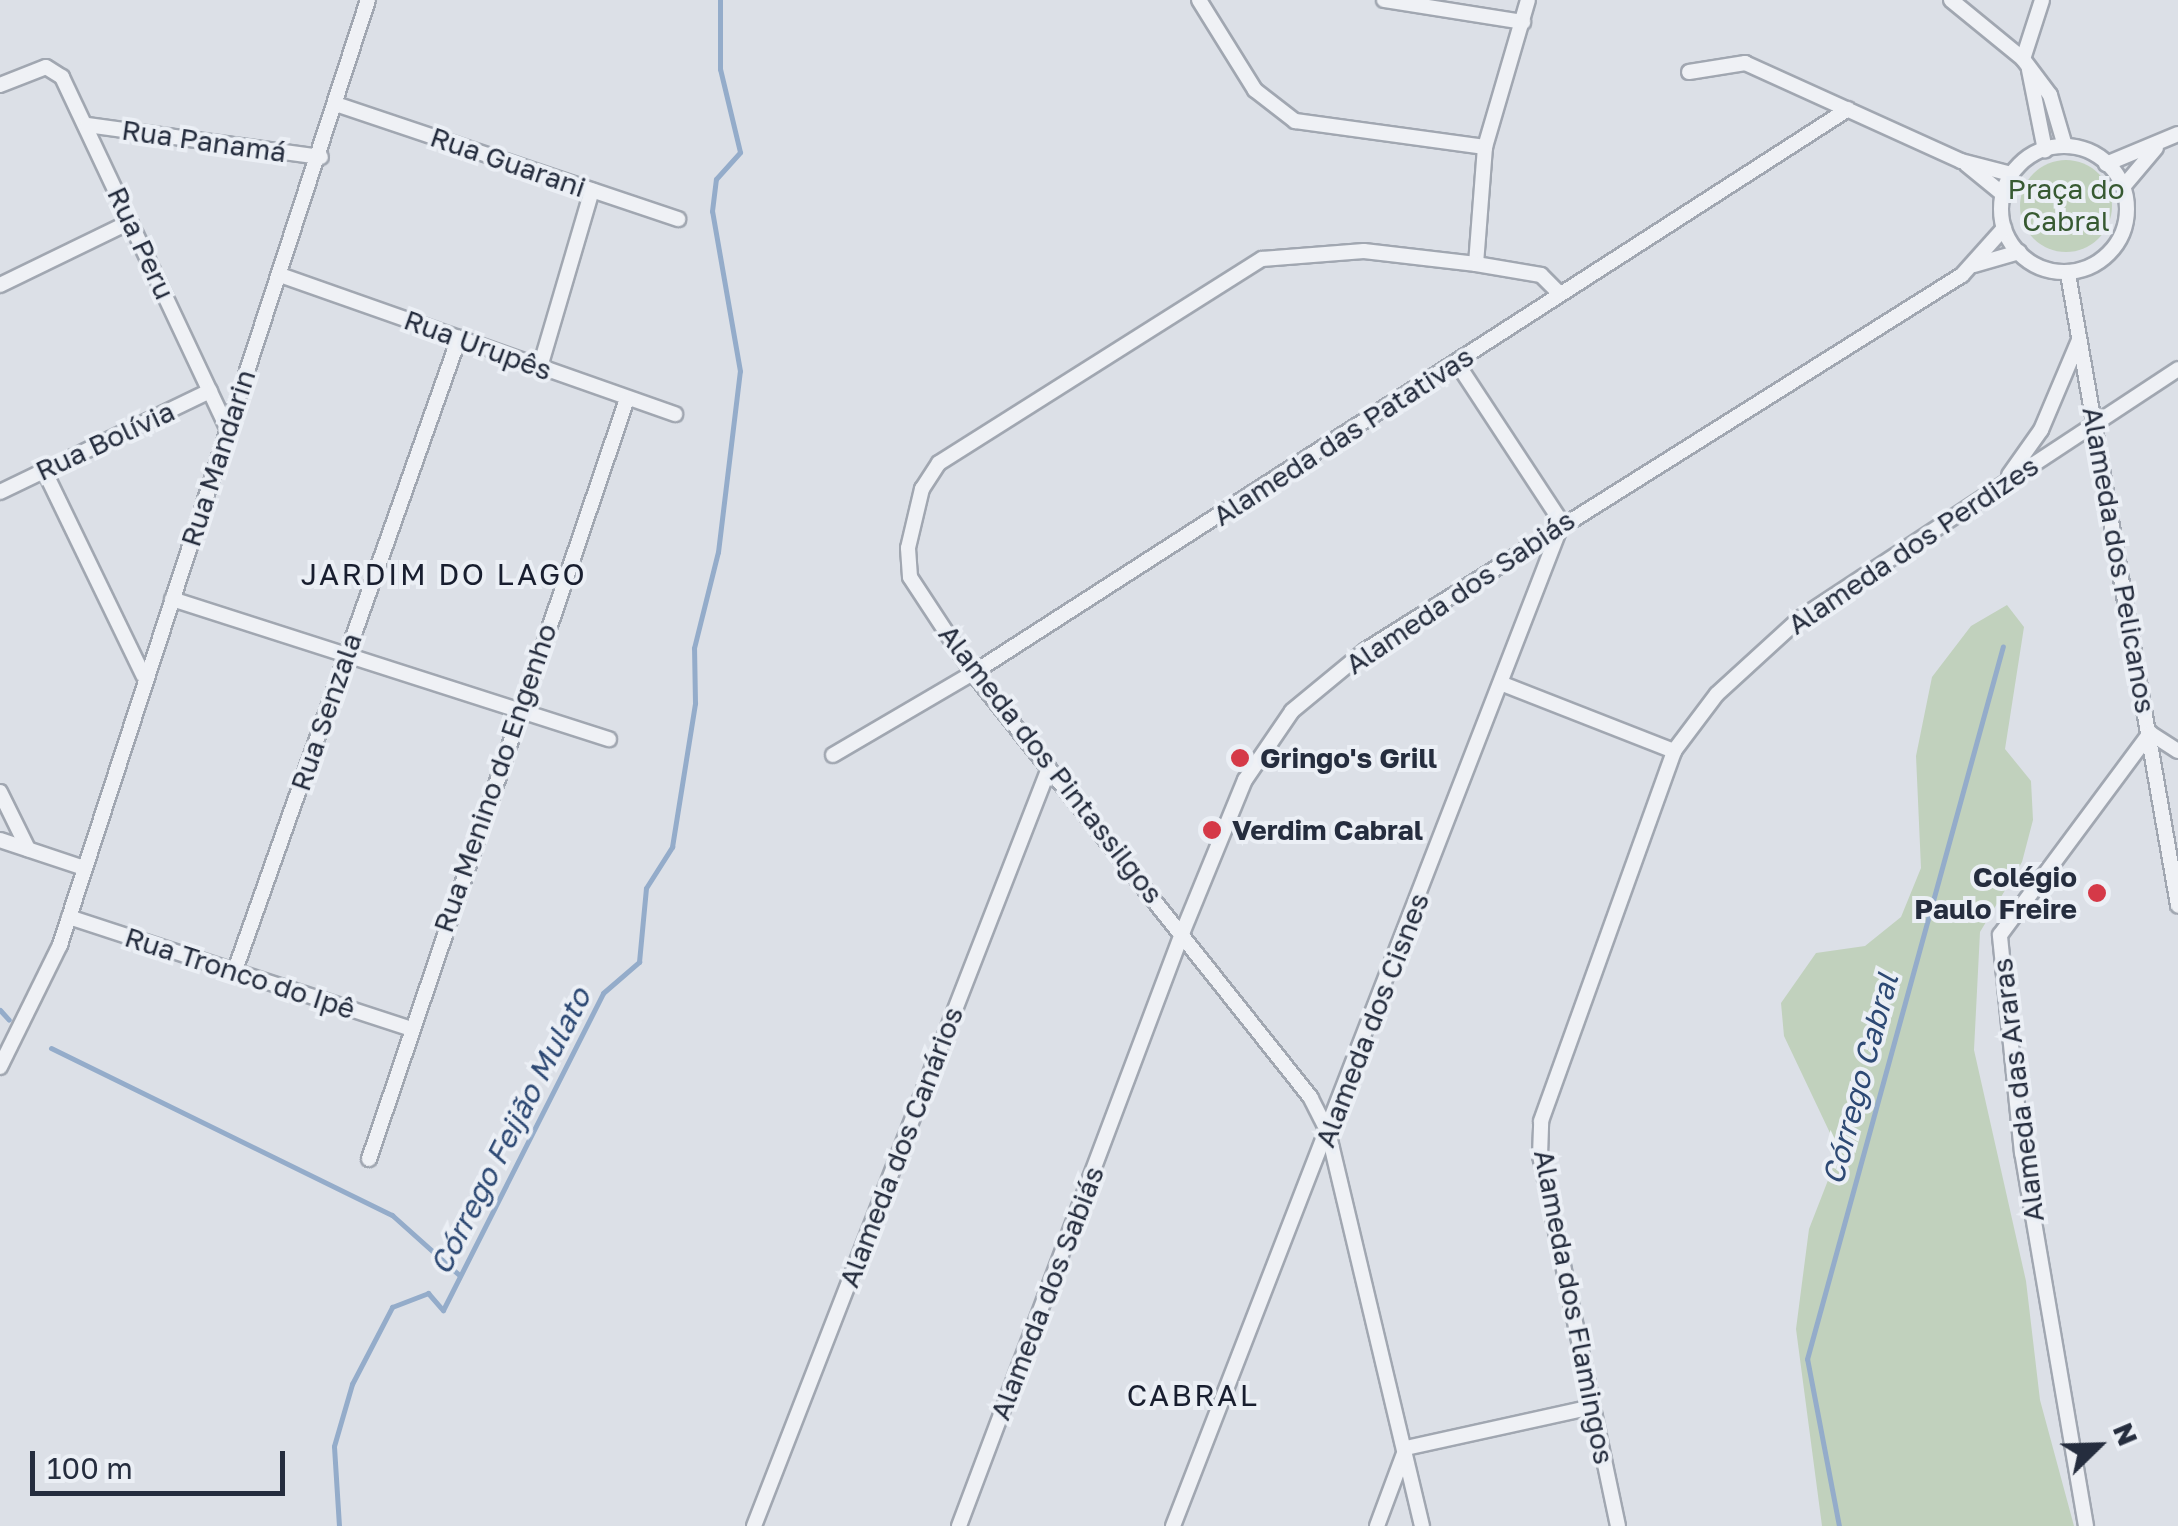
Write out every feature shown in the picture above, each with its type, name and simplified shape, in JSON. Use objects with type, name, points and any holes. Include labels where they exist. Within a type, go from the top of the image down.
[{"type":"street","name":"Rua Mandarin","points":[[0,1067],[69,916],[143,676],[339,105],[368,0]]},
{"type":"street","points":[[1199,0],[1255,90],[1294,121],[1485,147]]},
{"type":"street","points":[[1384,0],[1523,22]]},
{"type":"street","points":[[1476,264],[1485,147],[1528,0]]},
{"type":"street","points":[[1950,0],[2026,65],[2050,94],[2065,146]]},
{"type":"street","points":[[2042,0],[2026,65],[2045,150]]},
{"type":"street","points":[[1688,72],[1745,64],[1961,161],[2012,174]]},
{"type":"street","name":"Rua Peru","points":[[0,85],[46,66],[62,77],[227,428]]},
{"type":"street","name":"Rua Guarani","points":[[339,105],[678,220]]},
{"type":"street","name":"Alameda das Patativas","points":[[833,754],[973,673],[1848,109]]},
{"type":"street","name":"Rua Panamá","points":[[87,125],[321,157]]},
{"type":"street","points":[[2106,164],[2156,148],[2178,134]]},
{"type":"street","points":[[2123,187],[2106,164],[2065,146],[2045,150],[2012,174],[2004,196],[2004,228],[2019,252],[2068,274],[2095,265],[2121,237],[2123,187],[2156,148]]},
{"type":"street","points":[[1961,161],[2004,196]]},
{"type":"street","points":[[540,367],[592,190]]},
{"type":"street","points":[[0,285],[130,222]]},
{"type":"street","name":"Alameda dos Sabiás","points":[[1974,266],[2004,228]]},
{"type":"street","name":"Alameda dos Pintassilgos","points":[[1422,1526],[1328,1132],[1311,1098],[1183,931],[973,673],[910,577],[922,489],[939,463],[1262,259],[1364,251],[1476,264],[1541,275],[1560,294]]},
{"type":"street","name":"Alameda dos Sabiás","points":[[959,1526],[1183,931],[1245,780],[1292,711],[1366,650],[1562,523],[1974,266],[2019,252]]},
{"type":"street","name":"Alameda dos Pelicanos","points":[[2068,274],[2178,905]]},
{"type":"street","name":"Rua Urupês","points":[[280,275],[675,414]]},
{"type":"street","name":"Rua Senzala","points":[[234,973],[459,338]]},
{"type":"street","points":[[2002,484],[2040,430],[2080,339]]},
{"type":"street","points":[[1457,363],[1562,523]]},
{"type":"street","name":"Alameda dos Perdizes","points":[[1674,751],[1717,694],[1799,618],[2178,369]]},
{"type":"street","name":"Rua Bolívia","points":[[0,492],[210,392]]},
{"type":"street","name":"Rua Menino do Engenho","points":[[369,1159],[514,714],[627,399]]},
{"type":"street","points":[[44,470],[143,676]]},
{"type":"street","name":"Alameda dos Cisnes","points":[[1173,1526],[1504,684],[1562,523]]},
{"type":"street","points":[[172,599],[514,714],[609,739]]},
{"type":"street","points":[[1504,684],[1674,751]]},
{"type":"street","points":[[2150,732],[2178,752]]},
{"type":"street","name":"Alameda das Araras","points":[[2086,1526],[2022,1153],[2000,934],[2150,732]]},
{"type":"street","name":"Alameda dos Flamingos","points":[[1618,1526],[1540,1156],[1540,1121],[1674,751]]},
{"type":"street","name":"Alameda dos Canários","points":[[754,1526],[1048,768]]},
{"type":"street","points":[[0,792],[28,849]]},
{"type":"street","points":[[0,840],[81,867]]},
{"type":"street","name":"Rua Tronco do Ipê","points":[[69,916],[412,1028]]},
{"type":"street","points":[[1377,1526],[1406,1448],[1592,1407]]},
{"type":"green space","name":"Praça do Cabral","points":[[2066,160],[2083,164],[2098,174],[2108,189],[2112,206],[2108,223],[2098,238],[2083,248],[2066,252],[2049,248],[2034,238],[2024,223],[2020,206],[2024,189],[2034,174],[2049,164]]},
{"type":"green space","points":[[2007,605],[2024,627],[2005,749],[2031,781],[2033,820],[2022,862],[1980,932],[1974,1050],[2026,1281],[2040,1400],[2074,1526],[1822,1526],[1796,1329],[1809,1229],[1839,1152],[1784,1036],[1781,1003],[1816,953],[1865,946],[1901,917],[1921,868],[1916,756],[1932,677],[1971,626]]},
{"type":"waterway","name":"Córrego Feijão Mulato","points":[[339,1526],[334,1446],[352,1384],[392,1307],[428,1293],[443,1310],[603,993],[639,962],[646,888],[672,847],[695,703],[694,648],[718,552],[740,371],[712,211],[716,179],[740,152],[720,69],[720,0]]},
{"type":"waterway","name":"Córrego Cabral","points":[[1839,1526],[1807,1359],[2003,646]]},
{"type":"waterway","points":[[0,1010],[9,1020]]},
{"type":"waterway","points":[[51,1048],[392,1215],[459,1275]]},
{"type":"place","name":"Gringo's Grill","points":[[1240,758]]},
{"type":"place","name":"Verdim Cabral","points":[[1212,830]]},
{"type":"place","name":"Colégio Paulo Freire","points":[[2097,893]]},
{"type":"district","name":"JARDIM DO LAGO","points":[[444,574]]},
{"type":"district","name":"CABRAL","points":[[1193,1395]]}]
